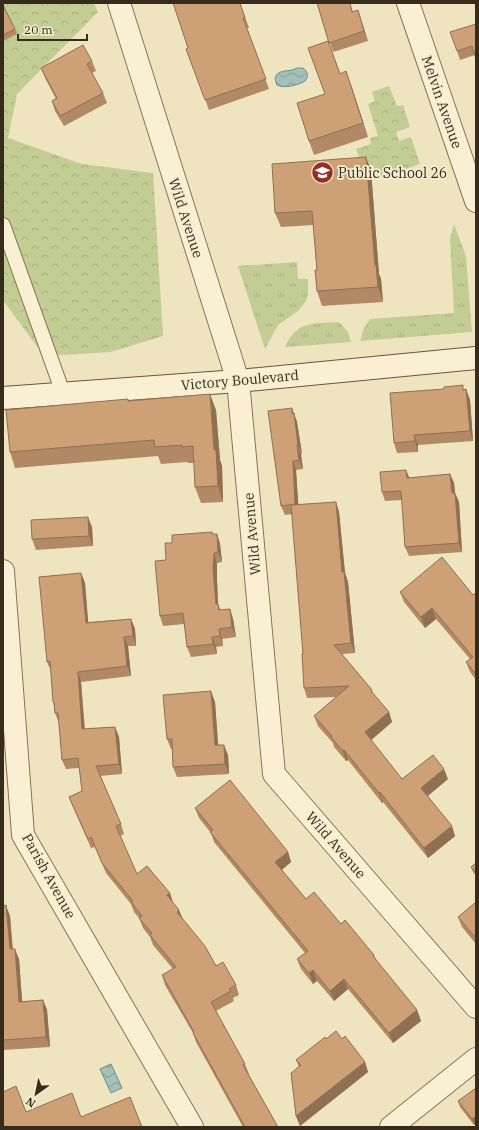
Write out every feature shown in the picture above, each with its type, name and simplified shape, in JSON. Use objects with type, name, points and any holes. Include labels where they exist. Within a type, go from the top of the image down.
[{"type":"street","name":"Wild Avenue","points":[[119,3],[238,380],[274,774],[476,1006]]},
{"type":"street","name":"Melvin Avenue","points":[[408,3],[476,201]]},
{"type":"street","name":"Victory Boulevard","points":[[3,398],[238,380],[476,358]]},
{"type":"street","name":"Parish Avenue","points":[[3,571],[23,835],[192,1127]]},
{"type":"street","points":[[399,1125],[476,1059]]},
{"type":"lane","points":[[3,225],[63,393]]},
{"type":"green space","points":[[3,3],[94,3],[98,12],[17,94],[8,138],[82,164],[153,173],[163,336],[111,352],[44,356],[3,300]]},
{"type":"green space","points":[[389,86],[397,106],[403,105],[410,127],[396,132],[399,141],[411,137],[420,164],[378,178],[373,165],[363,168],[356,149],[371,144],[370,138],[378,136],[368,104],[375,101],[372,92]]},
{"type":"green space","points":[[454,224],[466,256],[472,332],[360,341],[364,328],[370,319],[454,313],[450,240]]},
{"type":"green space","points":[[297,262],[298,279],[308,279],[308,294],[306,301],[298,311],[278,325],[265,349],[238,266]]},
{"type":"green space","points":[[339,322],[348,332],[351,342],[285,347],[295,332],[307,325]]},
{"type":"water","points":[[303,68],[306,71],[307,76],[305,81],[299,84],[284,87],[277,85],[275,79],[278,73]]},
{"type":"water","points":[[111,1064],[122,1088],[111,1093],[100,1069]]},
{"type":"building","points":[[173,3],[240,3],[245,18],[243,18],[266,79],[205,100],[186,49],[188,48]]},
{"type":"building","points":[[317,3],[350,3],[352,12],[358,10],[364,31],[329,43]]},
{"type":"building","points":[[3,5],[15,29],[3,35]]},
{"type":"building","points":[[476,24],[476,59],[472,46],[457,51],[450,32]]},
{"type":"building","points":[[328,41],[340,74],[346,71],[363,123],[309,141],[297,103],[325,94],[308,48]]},
{"type":"building","points":[[83,45],[92,61],[87,64],[103,93],[60,116],[52,101],[57,98],[41,68]]},
{"type":"building","points":[[366,157],[378,287],[317,291],[315,270],[317,270],[312,211],[275,213],[272,164]]},
{"type":"building","points":[[463,385],[463,390],[466,389],[470,431],[414,435],[415,441],[394,443],[390,393],[444,389],[444,387]]},
{"type":"building","points":[[210,394],[218,486],[195,487],[193,446],[182,447],[182,445],[155,447],[154,440],[10,452],[6,410],[128,399],[128,401]]},
{"type":"building","points":[[292,408],[292,414],[294,413],[299,460],[293,461],[295,504],[281,506],[268,411]]},
{"type":"building","points":[[406,470],[407,478],[450,474],[452,493],[455,493],[459,543],[405,547],[401,491],[382,492],[380,472]]},
{"type":"building","points":[[336,502],[342,572],[344,572],[351,643],[334,645],[389,712],[365,732],[402,779],[433,755],[444,769],[421,788],[452,826],[424,848],[380,792],[379,793],[314,716],[349,686],[304,688],[303,654],[291,505]]},
{"type":"building","points":[[88,517],[89,536],[32,539],[31,520]]},
{"type":"building","points":[[212,532],[212,534],[217,534],[218,552],[214,553],[213,568],[216,604],[218,604],[219,610],[230,609],[232,627],[219,629],[220,636],[212,637],[213,644],[187,647],[183,613],[160,616],[155,561],[166,560],[165,543],[172,543],[172,535]]},
{"type":"building","points":[[442,557],[473,595],[476,593],[476,674],[466,662],[473,657],[432,608],[421,617],[400,592]]},
{"type":"building","points":[[81,573],[86,623],[131,619],[133,636],[124,637],[127,666],[78,672],[82,729],[115,727],[119,764],[96,766],[121,824],[116,826],[137,874],[147,866],[170,893],[167,895],[179,910],[177,912],[205,946],[216,966],[223,962],[236,985],[229,989],[231,991],[211,1002],[245,1064],[243,1065],[278,1127],[245,1127],[162,975],[176,967],[150,935],[152,933],[139,918],[142,916],[131,902],[133,901],[102,863],[91,837],[88,839],[69,797],[82,791],[78,758],[62,760],[58,713],[55,713],[53,702],[50,661],[47,662],[39,577]]},
{"type":"building","points":[[211,691],[215,745],[224,745],[225,764],[173,767],[172,739],[167,739],[163,695]]},
{"type":"building","points":[[230,780],[288,852],[275,862],[306,899],[314,892],[341,924],[345,920],[417,1010],[389,1033],[344,979],[330,991],[313,970],[309,973],[297,959],[308,951],[210,832],[213,830],[195,808]]},
{"type":"building","points":[[476,863],[476,873],[471,867]]},
{"type":"building","points":[[476,902],[476,938],[458,917]]},
{"type":"building","points":[[6,905],[10,949],[15,949],[19,1002],[43,1000],[46,1037],[3,1040],[3,906]]},
{"type":"building","points":[[336,1031],[342,1039],[345,1036],[365,1062],[296,1116],[291,1073],[301,1065],[296,1060],[325,1037],[326,1039]]},
{"type":"building","points":[[16,1086],[26,1112],[72,1093],[81,1117],[130,1097],[142,1127],[3,1127],[3,1092]]},
{"type":"building","points":[[476,1088],[476,1116],[472,1119],[458,1101]]},
{"type":"place","name":"Public School 26","points":[[322,173]]}]
